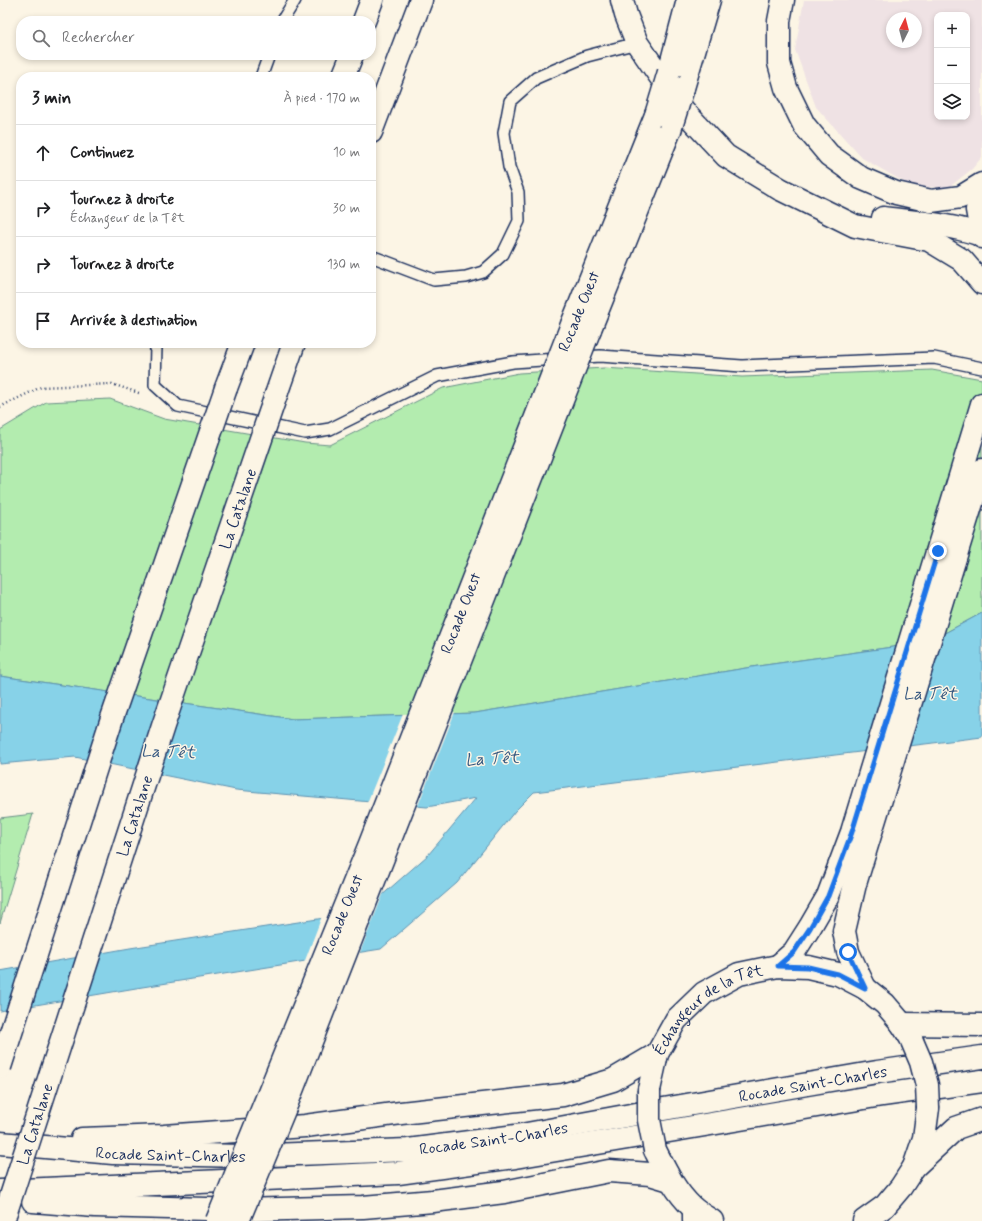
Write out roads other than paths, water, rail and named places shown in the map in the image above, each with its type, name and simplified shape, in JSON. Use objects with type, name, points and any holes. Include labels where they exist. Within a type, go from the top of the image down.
[{"type":"main road","points":[[366,16],[372,0]]},
{"type":"main road","points":[[376,119],[421,0]]},
{"type":"main road","points":[[622,0],[637,43],[684,111],[726,156],[780,189],[855,226],[929,240],[962,260],[982,283]]},
{"type":"main road","name":"Rocade Ouest","points":[[663,123],[669,72],[688,0]]},
{"type":"main road","name":"Rocade Ouest","points":[[217,1221],[663,123],[683,88],[709,0]]},
{"type":"main road","points":[[782,0],[779,21],[779,63],[786,88],[804,125],[829,155],[861,178],[896,193],[931,200],[961,197],[982,185]]},
{"type":"main road","points":[[345,72],[350,60]]},
{"type":"main road","points":[[982,185],[977,210],[982,236]]},
{"type":"main road","points":[[780,189],[823,206],[860,216],[925,223],[967,230],[982,236]]},
{"type":"main road","name":"Rocade Ouest","points":[[238,1221],[293,1088],[582,325]]},
{"type":"main road","points":[[0,1067],[112,718],[241,348]]},
{"type":"main road","name":"La Catalane","points":[[3,1221],[163,726],[292,348]]},
{"type":"main road","points":[[778,966],[794,952],[810,928],[828,896],[852,832],[982,404]]},
{"type":"main road","points":[[865,988],[848,952],[844,931],[855,884],[982,470]]},
{"type":"main road","name":"Échangeur de la Têt","points":[[700,1217],[670,1180],[655,1150],[649,1120],[649,1090],[657,1054],[676,1020],[704,993],[739,974],[778,966],[816,968],[838,974],[865,988],[885,1004],[907,1032],[921,1062],[927,1085],[928,1108],[924,1138],[914,1166],[883,1213],[864,1221]]},
{"type":"main road","points":[[907,1032],[982,1025]]},
{"type":"main road","points":[[0,1142],[164,1136],[305,1126],[401,1113],[563,1095],[613,1080],[657,1054]]},
{"type":"main road","name":"Rocade Saint-Charles","points":[[0,1142],[114,1153],[235,1156],[408,1150],[516,1136],[877,1072],[982,1057]]},
{"type":"main road","name":"Rocade Saint-Charles","points":[[0,1191],[398,1173],[515,1157],[882,1095],[982,1081]]},
{"type":"main road","points":[[914,1166],[956,1128],[982,1119]]},
{"type":"main road","points":[[0,1198],[94,1206],[244,1210],[363,1207],[433,1201],[504,1192],[609,1171],[650,1174],[670,1180]]},
{"type":"lane","points":[[285,16],[295,0]]},
{"type":"lane","points":[[376,258],[434,280],[466,277],[483,272],[503,254],[519,221],[518,192],[509,167],[504,133],[510,101],[536,78],[587,56],[637,43]]},
{"type":"lane","points":[[263,72],[267,60]]},
{"type":"lane","points":[[156,348],[155,385],[178,406],[305,433],[330,430],[437,376],[513,362],[600,356],[742,366],[934,358],[982,368]]},
{"type":"water","name":"La Têt","points":[[982,613],[982,737],[534,792],[515,811],[457,883],[381,949],[0,1011],[0,971],[130,948],[363,912],[428,855],[476,798],[427,807],[236,790],[75,757],[0,764],[0,676],[293,719],[475,713],[758,666],[928,642]]}]
